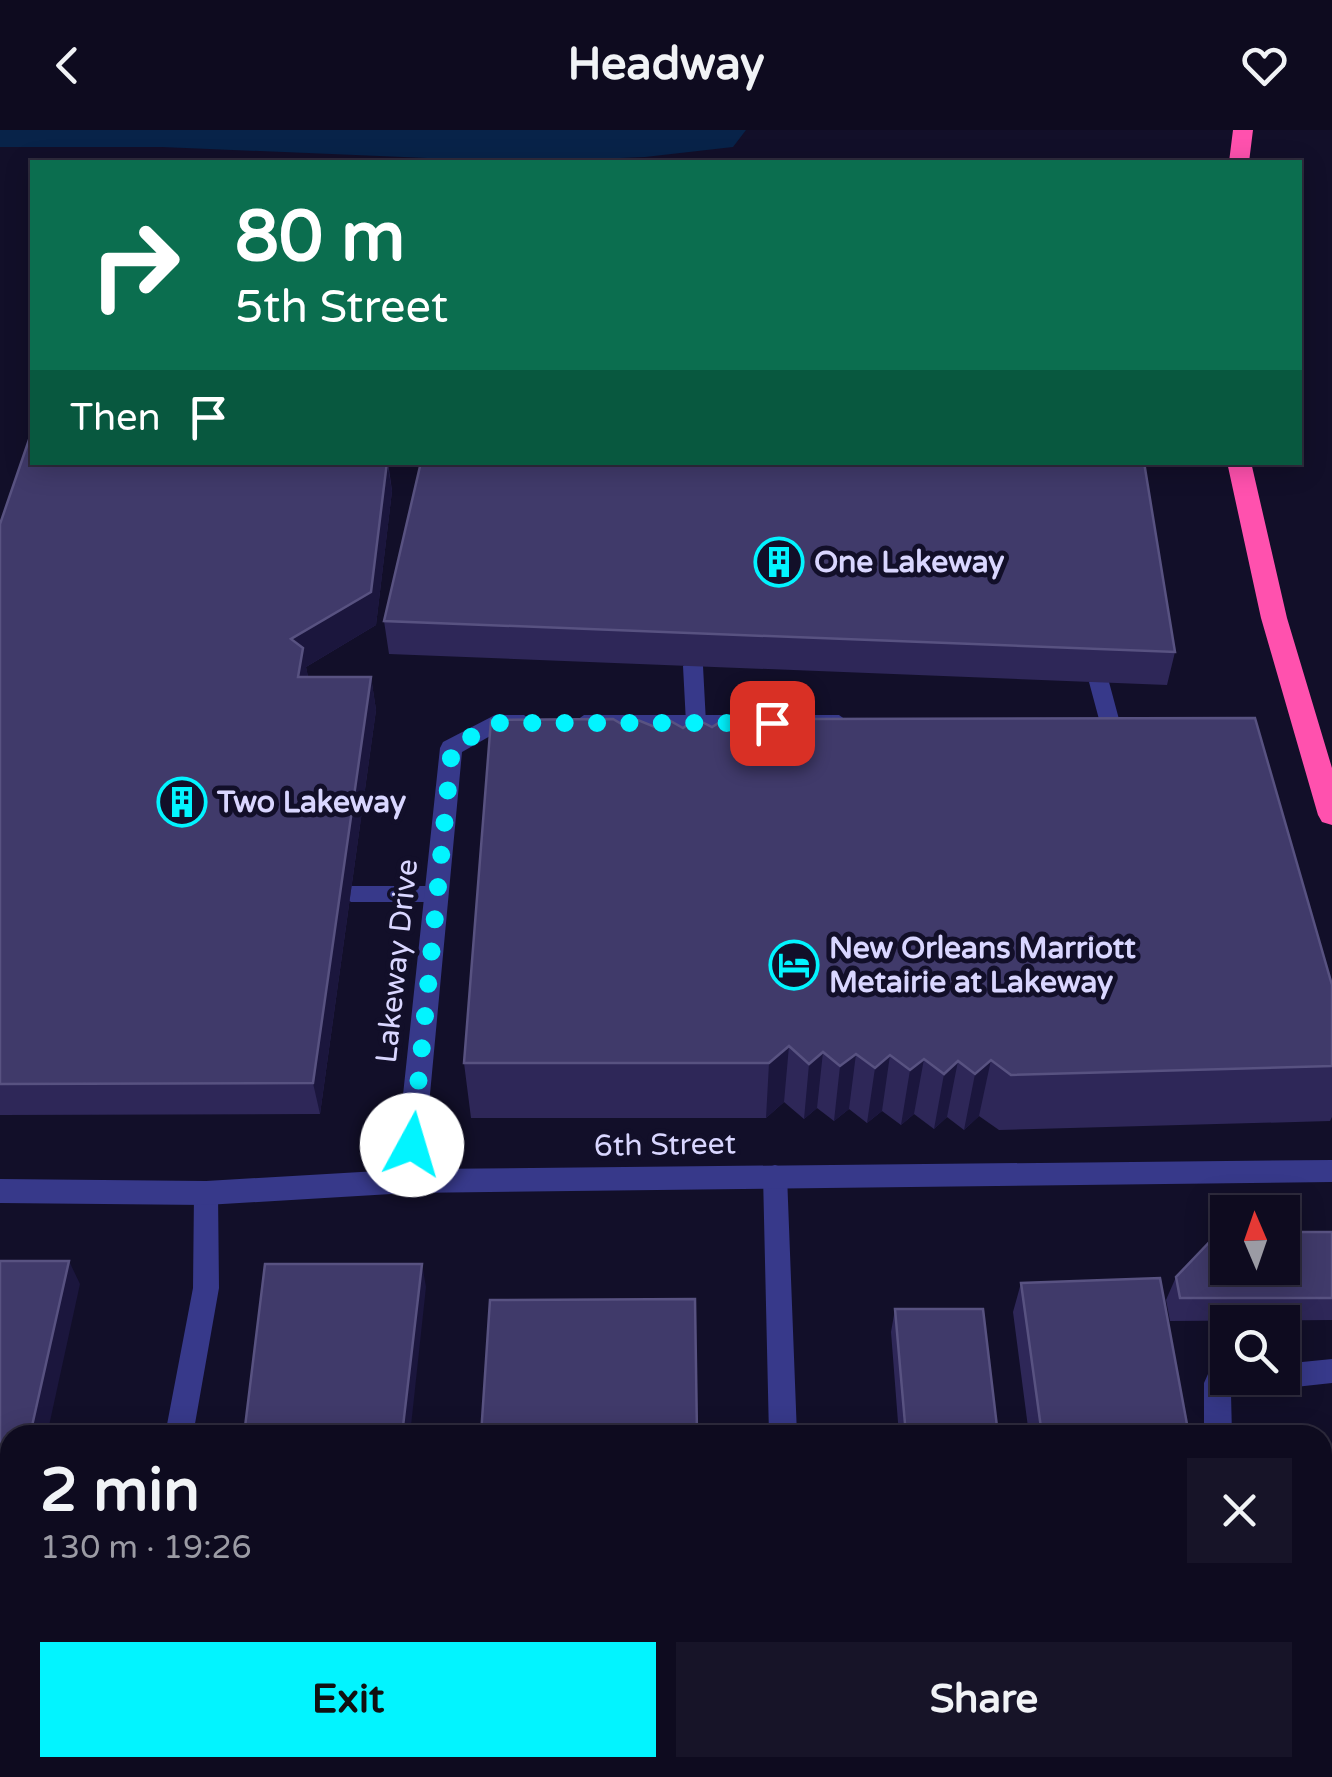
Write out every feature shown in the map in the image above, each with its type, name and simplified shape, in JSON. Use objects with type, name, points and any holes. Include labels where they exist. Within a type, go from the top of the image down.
[{"type":"highway","points":[[1240,160],[1244,130]]},
{"type":"highway","points":[[1240,465],[1274,618],[1332,814]]},
{"type":"street","name":"Lakeway Drive","points":[[408,1181],[452,748],[495,723],[696,723]]},
{"type":"street","points":[[696,723],[854,723]]},
{"type":"street","points":[[1100,723],[1140,724]]},
{"type":"street","name":"6th Street","points":[[0,1191],[206,1193],[408,1181],[1332,1170]]},
{"type":"lane","points":[[692,666],[696,723]]},
{"type":"lane","points":[[1099,682],[1100,723]]},
{"type":"lane","points":[[351,894],[437,894]]},
{"type":"lane","points":[[774,1175],[782,1425]]},
{"type":"lane","points":[[182,1425],[206,1288],[206,1193]]},
{"type":"lane","points":[[1300,1374],[1332,1371]]},
{"type":"lane","points":[[1216,1395],[1218,1425]]},
{"type":"water","points":[[0,130],[746,130],[733,147],[571,160],[473,160],[162,147],[0,147]]},
{"type":"building","name":"Two Lakeway","points":[[30,437],[30,465],[387,465],[371,592],[291,639],[303,648],[298,677],[371,677],[313,1083],[0,1084],[0,524]]},
{"type":"building","name":"One Lakeway","points":[[420,465],[1144,465],[1175,652],[384,621]]},
{"type":"building","points":[[1255,718],[1332,985],[1332,1066],[1011,1075],[991,1060],[975,1074],[958,1061],[944,1074],[924,1059],[910,1070],[890,1055],[875,1068],[856,1054],[840,1066],[823,1052],[809,1064],[789,1046],[769,1063],[464,1063],[491,720],[613,719],[625,726],[638,720],[655,727],[667,719],[683,728],[696,719],[712,727],[725,719],[739,727],[751,719],[768,727],[781,719],[799,728],[812,719]]},
{"type":"building","points":[[1300,1232],[1332,1232],[1332,1298],[1180,1298],[1176,1277],[1210,1241],[1210,1285],[1300,1285]]},
{"type":"building","points":[[0,1261],[69,1261],[32,1425],[0,1425]]},
{"type":"building","points":[[265,1264],[422,1264],[403,1425],[245,1425]]},
{"type":"building","points":[[1160,1278],[1187,1425],[1041,1425],[1021,1283]]},
{"type":"building","points":[[695,1299],[697,1425],[482,1425],[490,1300]]},
{"type":"building","points":[[895,1309],[983,1309],[997,1425],[905,1425]]},
{"type":"place","name":"One Lakeway","points":[[779,562]]},
{"type":"place","name":"Two Lakeway","points":[[182,802]]},
{"type":"place","name":"New Orleans Marriott Metairie at Lakeway","points":[[794,965]]},
{"type":"route","points":[[412,1145],[452,748],[495,723],[772,723]]}]
